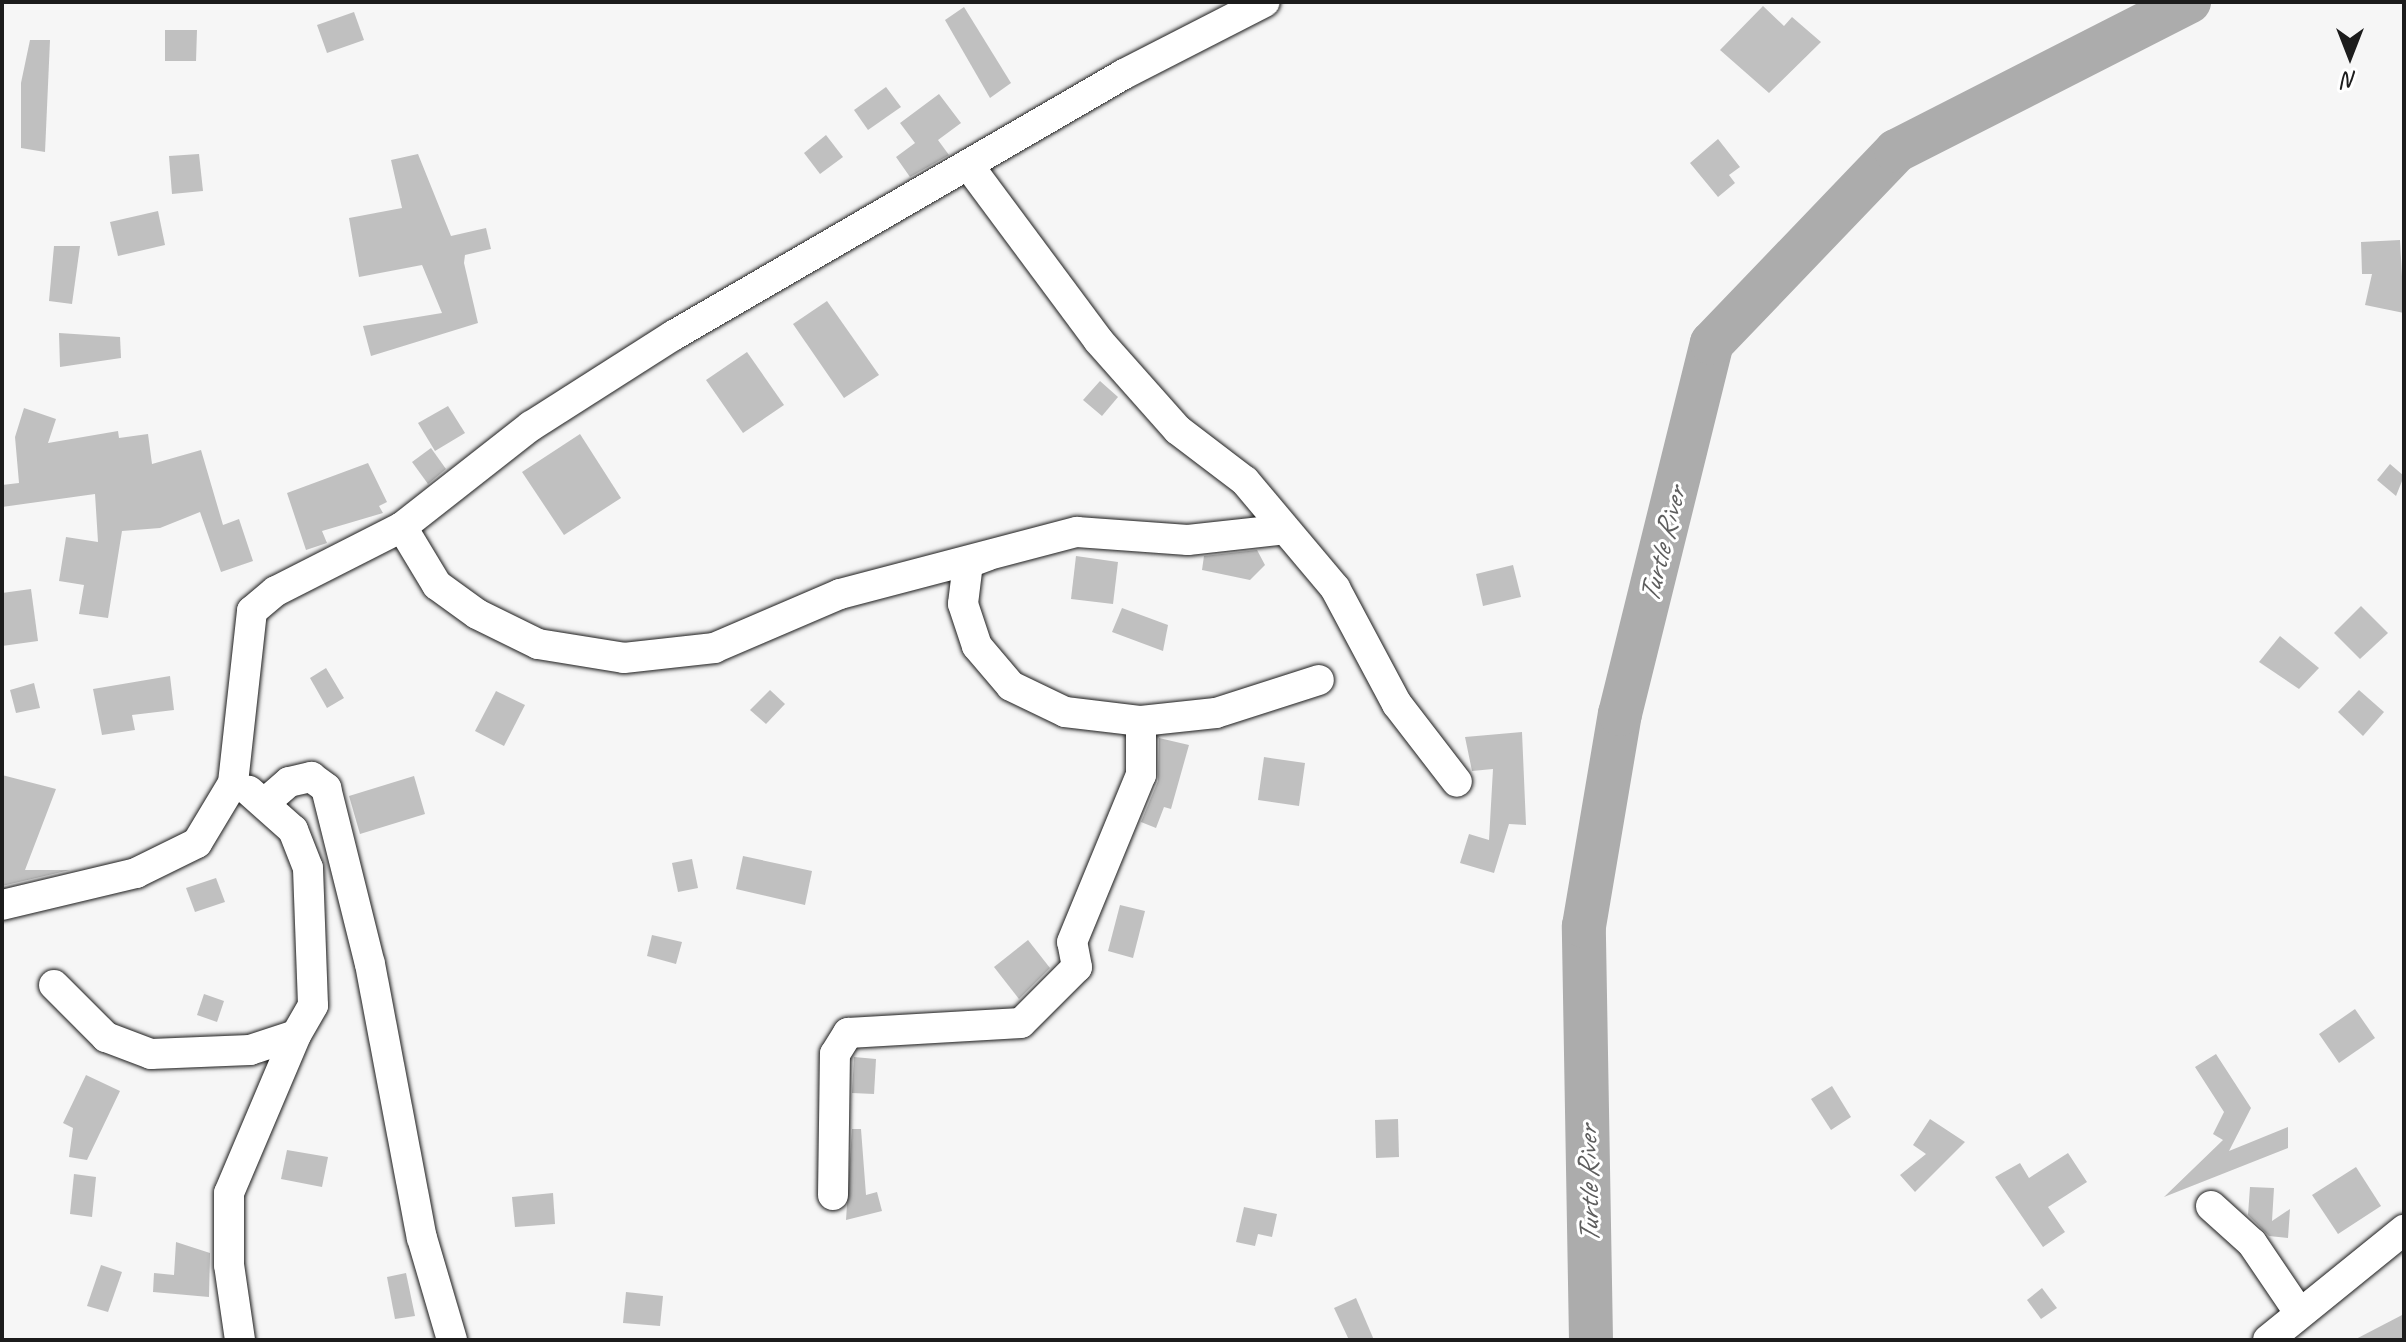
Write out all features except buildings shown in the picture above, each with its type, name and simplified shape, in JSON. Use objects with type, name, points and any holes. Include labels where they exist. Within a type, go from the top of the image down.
[{"type":"street","points":[[2,905],[175,857],[216,819],[233,783],[252,611],[402,527],[591,386],[1124,74],[1265,2]]},
{"type":"street","points":[[969,166],[1098,340],[1178,430],[1245,481],[1279,530],[1335,588],[1397,704],[1457,782]]},
{"type":"street","points":[[402,527],[437,585],[477,614],[538,644],[624,658],[714,648],[840,594],[904,583],[1004,550],[1077,532],[1188,540],[1279,530]]},
{"type":"street","points":[[1004,550],[968,563],[963,604],[977,646],[1011,686],[1065,712],[1141,721],[1216,713],[1319,680]]},
{"type":"street","points":[[833,1195],[835,1054],[848,1033],[1021,1023],[1077,967],[1072,942],[1141,775],[1141,721]]},
{"type":"street","points":[[267,801],[289,782],[311,777],[330,801],[422,1238],[452,1340]]},
{"type":"street","points":[[233,783],[267,801],[293,830],[308,868],[313,1005],[296,1035],[229,1193],[229,1265],[240,1340]]},
{"type":"street","points":[[54,985],[106,1037],[151,1054],[250,1050],[296,1035]]},
{"type":"street","points":[[2211,1206],[2252,1243],[2298,1311]]},
{"type":"street","points":[[2268,1340],[2298,1311],[2404,1230]]},
{"type":"waterway","name":"Turtle River","points":[[1591,1340],[1584,926],[1620,714],[1712,343],[1896,151],[2189,2]]}]
